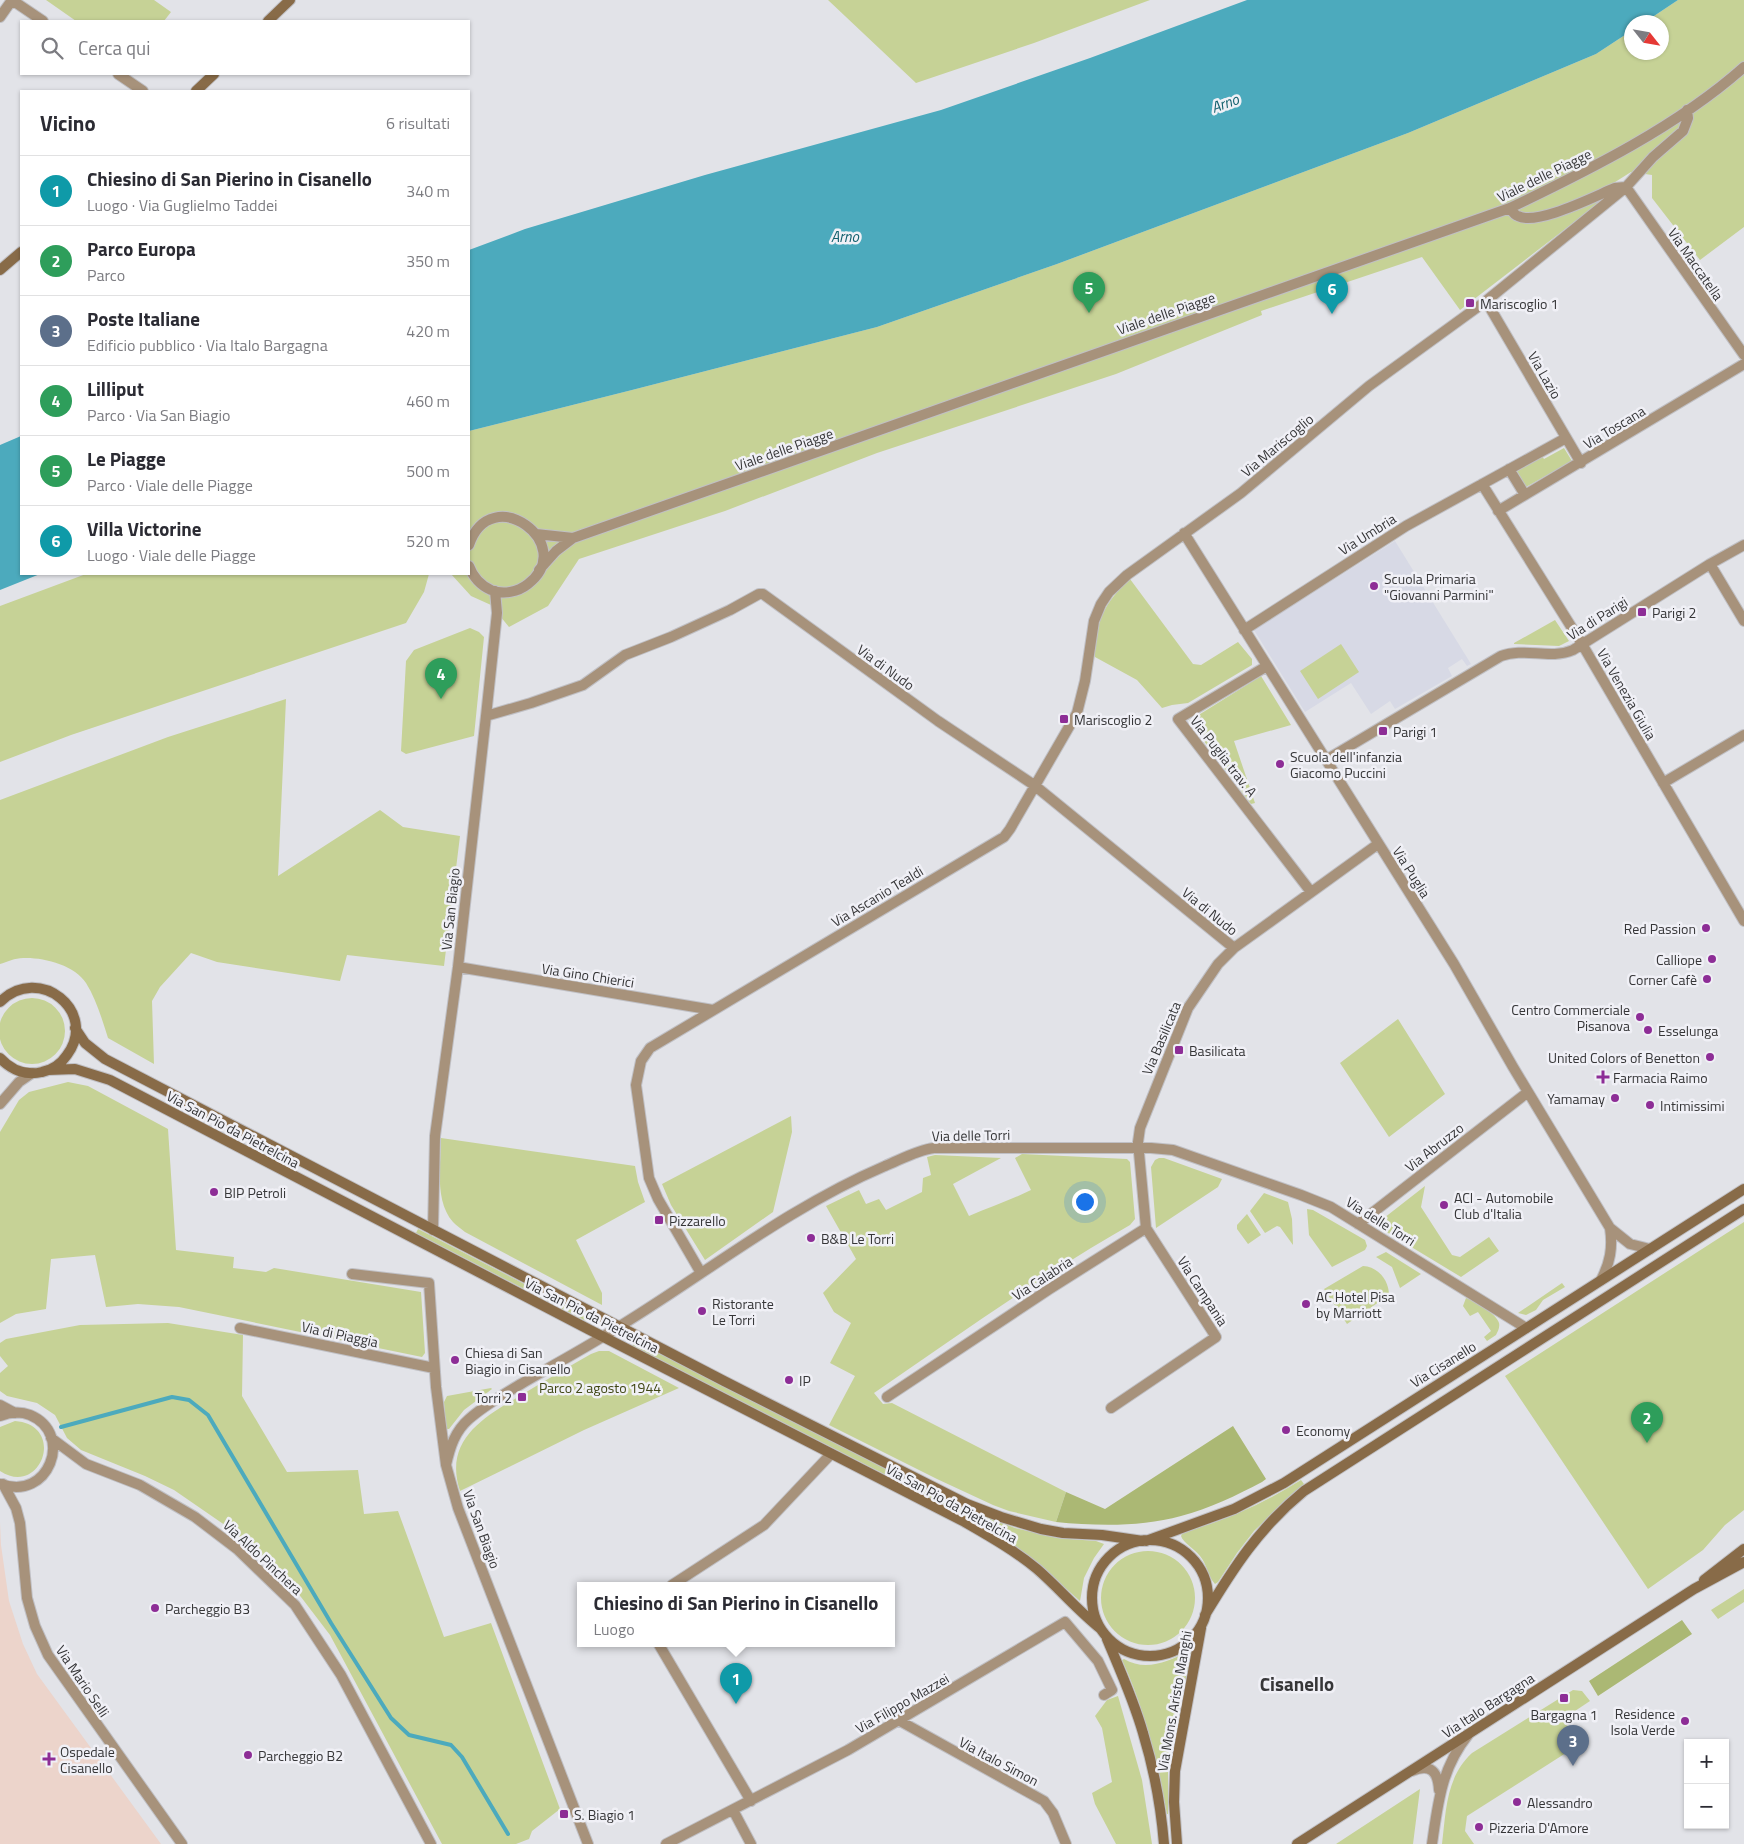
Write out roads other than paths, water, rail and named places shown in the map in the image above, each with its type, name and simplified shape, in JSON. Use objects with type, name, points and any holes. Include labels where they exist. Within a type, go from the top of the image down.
[{"type":"main road","points":[[269,20],[290,0]]},
{"type":"main road","points":[[197,90],[213,75]]},
{"type":"main road","points":[[0,270],[20,253]]},
{"type":"main road","points":[[2,998],[17,990],[30,987],[50,991],[66,1003],[72,1015],[75,1028],[74,1041],[69,1053],[60,1063],[48,1070]]},
{"type":"main road","name":"Via San Pio da Pietrelcina","points":[[75,1028],[85,1044],[104,1059],[724,1381],[973,1506],[1046,1530],[1145,1541]]},
{"type":"main road","points":[[0,1058],[15,1070],[32,1073]]},
{"type":"main road","name":"Via San Pio da Pietrelcina","points":[[32,1073],[48,1070],[76,1069],[97,1074],[110,1080],[963,1521],[993,1538],[1038,1570],[1103,1632]]},
{"type":"main road","name":"Via Cisanello","points":[[1145,1541],[1234,1509],[1270,1491],[1744,1189]]},
{"type":"main road","points":[[1203,1619],[1207,1592],[1203,1575],[1197,1564],[1185,1552],[1175,1546],[1159,1541],[1145,1541],[1128,1545],[1114,1553],[1103,1564],[1096,1578],[1092,1602],[1103,1632],[1112,1642],[1135,1654],[1155,1655],[1168,1653],[1180,1647],[1190,1639],[1203,1619],[1248,1547],[1280,1513],[1304,1492],[1744,1209]]},
{"type":"main road","name":"Via Italo Bargagna","points":[[1694,1590],[1717,1569],[1744,1550]]},
{"type":"main road","name":"Via Italo Bargagna","points":[[1297,1844],[1694,1590],[1744,1562]]},
{"type":"main road","name":"Via Mons. Aristo Manghi","points":[[1177,1843],[1174,1802],[1175,1771],[1203,1619]]},
{"type":"main road","name":"Via Mons. Aristo Manghi","points":[[1103,1632],[1127,1686],[1143,1733],[1158,1800],[1164,1844]]},
{"type":"street","points":[[0,18],[12,0],[42,20]]},
{"type":"street","name":"Viale delle Piagge","points":[[495,591],[511,592],[522,588],[533,579],[556,551],[573,538],[1510,208],[1565,182],[1625,149],[1687,110],[1744,67]]},
{"type":"street","points":[[119,75],[141,90]]},
{"type":"street","points":[[1510,208],[1516,216],[1522,218],[1538,217],[1552,214],[1615,188],[1626,188],[1653,157],[1683,131],[1688,118],[1687,110]]},
{"type":"street","name":"Via Mariscoglio","points":[[1034,785],[1077,713],[1086,681],[1094,621],[1106,596],[1127,574],[1241,493],[1369,386],[1486,300],[1626,188]]},
{"type":"street","name":"Via Maccatella","points":[[1626,188],[1744,355]]},
{"type":"street","name":"Via Lazio","points":[[1486,300],[1581,463]]},
{"type":"street","name":"Via Toscana","points":[[1498,511],[1744,364]]},
{"type":"street","name":"Via Umbria","points":[[1244,630],[1378,542],[1566,438]]},
{"type":"street","points":[[1510,469],[1525,495]]},
{"type":"street","name":"Via Venezia Giulia","points":[[1482,484],[1582,644],[1744,921]]},
{"type":"street","points":[[470,543],[478,529],[488,521],[509,517],[519,520],[529,526],[536,534],[542,550],[542,563],[539,570]]},
{"type":"street","name":"Via Puglia","points":[[1184,533],[1454,964],[1610,1228],[1630,1244],[1650,1249]]},
{"type":"street","name":"Viale delle Piagge","points":[[536,534],[573,538]]},
{"type":"street","name":"Via di Parigi","points":[[1326,760],[1501,656],[1516,653],[1559,654],[1573,650],[1710,564],[1744,545]]},
{"type":"street","points":[[1710,564],[1744,621]]},
{"type":"street","points":[[470,568],[479,582],[495,591]]},
{"type":"street","name":"Via San Biagio","points":[[432,1230],[435,1136],[438,1105],[458,967],[486,716],[497,614],[495,591]]},
{"type":"street","name":"Via di Nudo","points":[[486,716],[583,685],[626,655],[730,610],[758,594],[763,594],[938,721],[1034,785],[1234,948]]},
{"type":"street","name":"Via Puglia trav. A","points":[[1267,666],[1178,719],[1311,892]]},
{"type":"street","points":[[1663,783],[1744,735]]},
{"type":"street","name":"Via Ascanio Tealdi","points":[[701,1274],[653,1189],[645,1158],[636,1085],[641,1061],[650,1048],[1001,840],[1010,829],[1034,785]]},
{"type":"street","name":"Via Basilicata","points":[[1138,1148],[1138,1137],[1142,1122],[1184,1015],[1213,970],[1234,948],[1378,844]]},
{"type":"street","name":"Via Gino Chierici","points":[[458,967],[713,1010]]},
{"type":"street","points":[[0,1104],[19,1082],[32,1073]]},
{"type":"street","name":"Via Abruzzo","points":[[1358,1224],[1528,1092]]},
{"type":"street","name":"Via delle Torri","points":[[446,1465],[449,1449],[456,1434],[474,1414],[604,1336],[776,1224],[820,1198],[874,1171],[928,1148],[1164,1148],[1227,1168],[1318,1201],[1526,1328]]},
{"type":"street","points":[[1138,1148],[1146,1228]]},
{"type":"street","name":"Via Calabria","points":[[887,1397],[1048,1290],[1146,1228]]},
{"type":"street","name":"Via Campania","points":[[1111,1408],[1216,1338],[1146,1228]]},
{"type":"street","name":"Via Puglia","points":[[1601,1280],[1612,1250],[1610,1228]]},
{"type":"street","name":"Via San Biagio","points":[[352,1274],[429,1283],[434,1368],[446,1465],[458,1508],[588,1844]]},
{"type":"street","name":"Via di Piaggia","points":[[240,1328],[434,1368]]},
{"type":"street","points":[[0,1405],[15,1413]]},
{"type":"street","points":[[0,1416],[15,1413]]},
{"type":"street","name":"Via Aldo Pinchera","points":[[15,1413],[27,1414],[38,1419],[46,1428],[51,1438],[86,1464],[140,1486],[195,1517],[249,1559],[295,1605],[341,1675],[431,1844]]},
{"type":"street","points":[[1,1484],[20,1487],[31,1484],[41,1477],[51,1462],[53,1450],[51,1438]]},
{"type":"street","points":[[677,1582],[764,1525],[831,1454]]},
{"type":"street","name":"Via Mario Selli","points":[[1,1484],[16,1508],[20,1523],[27,1598],[35,1626],[48,1655],[182,1844]]},
{"type":"street","name":"Via Filippo Mazzei","points":[[666,1844],[752,1801],[900,1721],[1065,1622],[1098,1661],[1112,1690],[1104,1695]]},
{"type":"street","points":[[660,1647],[752,1801]]},
{"type":"street","name":"Via Italo Simon","points":[[900,1721],[1044,1801],[1052,1812],[1066,1844]]},
{"type":"street","points":[[1439,1794],[1452,1758],[1469,1734]]},
{"type":"street","points":[[1405,1775],[1422,1768],[1432,1771],[1438,1779],[1439,1794],[1432,1844]]},
{"type":"street","points":[[733,1810],[751,1844]]},
{"type":"water","name":"Arno","points":[[1247,0],[1678,0],[1656,15],[1624,15],[1624,36],[1596,54],[1408,133],[1057,264],[877,327],[470,431],[470,250],[525,229],[705,175],[941,110]]},
{"type":"water","points":[[20,436],[20,575],[38,575],[0,590],[0,445]]},
{"type":"waterway","points":[[61,1427],[172,1397],[189,1400],[208,1415],[331,1623],[391,1718],[409,1735],[451,1745],[462,1757],[508,1834]]},
{"type":"place","name":"Mariscoglio 1","points":[[1470,303]]},
{"type":"place","name":"Le Piagge","points":[[1089,313]]},
{"type":"place","name":"Villa Victorine","points":[[1332,314]]},
{"type":"place","name":"Scuola Primaria \"Giovanni Parmini\"","points":[[1374,586]]},
{"type":"place","name":"Parigi 2","points":[[1642,612]]},
{"type":"place","name":"Lilliput","points":[[441,699]]},
{"type":"place","name":"Mariscoglio 2","points":[[1064,719]]},
{"type":"place","name":"Parigi 1","points":[[1383,731]]},
{"type":"place","name":"Scuola dell'infanzia Giacomo Puccini","points":[[1280,764]]},
{"type":"place","name":"Red Passion","points":[[1706,928]]},
{"type":"place","name":"Calliope","points":[[1712,959]]},
{"type":"place","name":"Corner Cafè","points":[[1707,979]]},
{"type":"place","name":"Centro Commerciale Pisanova","points":[[1640,1017]]},
{"type":"place","name":"Esselunga","points":[[1648,1030]]},
{"type":"place","name":"Basilicata","points":[[1179,1050]]},
{"type":"place","name":"United Colors of Benetton","points":[[1710,1057]]},
{"type":"place","name":"Farmacia Raimo","points":[[1603,1077]]},
{"type":"place","name":"Yamamay","points":[[1615,1098]]},
{"type":"place","name":"Intimissimi","points":[[1650,1105]]},
{"type":"place","name":"BIP Petroli","points":[[214,1192]]},
{"type":"place","name":"ACI - Automobile Club d'Italia","points":[[1444,1205]]},
{"type":"place","name":"Pizzarello","points":[[659,1220]]},
{"type":"place","name":"B&B Le Torri","points":[[811,1238]]},
{"type":"place","name":"AC Hotel Pisa by Marriott","points":[[1306,1304]]},
{"type":"place","name":"Ristorante Le Torri","points":[[702,1311]]},
{"type":"place","name":"Chiesa di San Biagio in Cisanello","points":[[455,1360]]},
{"type":"place","name":"IP","points":[[789,1380]]},
{"type":"place","name":"Torri 2","points":[[522,1397]]},
{"type":"place","name":"Economy","points":[[1286,1430]]},
{"type":"place","name":"Parco Europa","points":[[1647,1443]]},
{"type":"place","name":"Parcheggio B3","points":[[155,1608]]},
{"type":"place","name":"Bargagna 1","points":[[1564,1698]]},
{"type":"place","name":"Chiesino di San Pierino in Cisanello","points":[[736,1704]]},
{"type":"place","name":"Residence Isola Verde","points":[[1685,1721]]},
{"type":"place","name":"Parcheggio B2","points":[[248,1755]]},
{"type":"place","name":"Ospedale Cisanello","points":[[49,1759]]},
{"type":"place","name":"Poste Italiane","points":[[1573,1766]]},
{"type":"place","name":"Alessandro","points":[[1517,1802]]},
{"type":"place","name":"S. Biagio 1","points":[[564,1814]]},
{"type":"place","name":"Pizzeria D'Amore","points":[[1479,1827]]},
{"type":"district","name":"Cisanello","points":[[1297,1683]]},
{"type":"park label","name":"Parco 2 agosto 1944","points":[[600,1387]]}]
